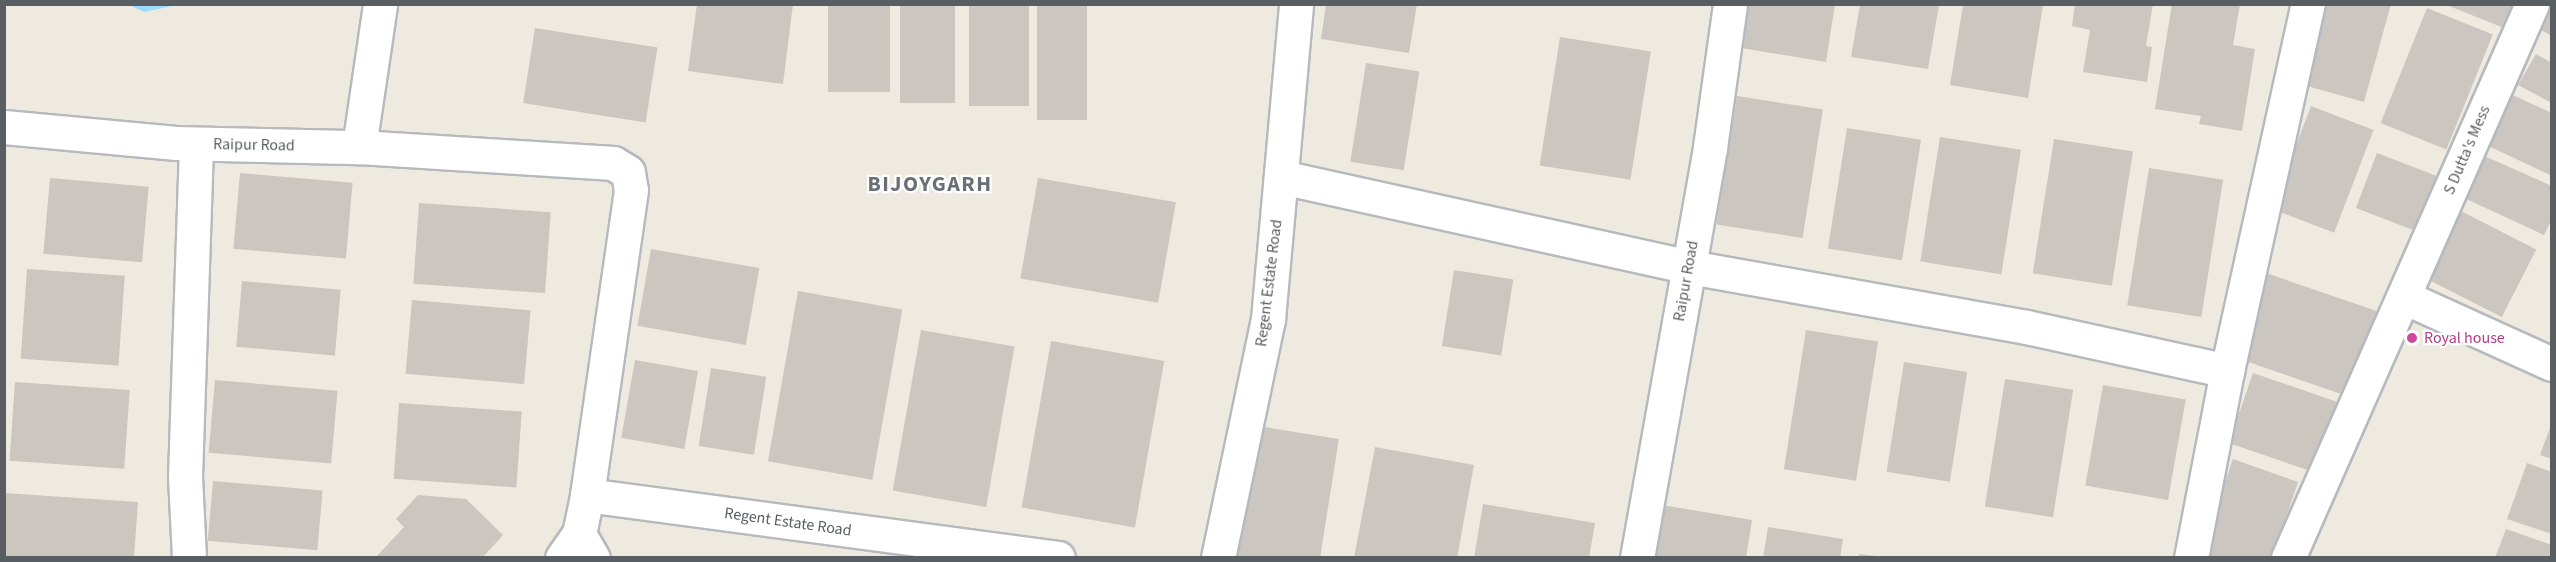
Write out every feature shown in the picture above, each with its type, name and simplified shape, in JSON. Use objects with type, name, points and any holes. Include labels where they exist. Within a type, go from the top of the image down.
[{"type":"street","points":[[359,147],[380,4]]},
{"type":"street","name":"Regent Estate Road","points":[[1218,558],[1268,319],[1296,4]]},
{"type":"street","name":"Raipur Road","points":[[1637,558],[1689,267],[1730,4]]},
{"type":"street","points":[[2191,558],[2227,371],[2308,4]]},
{"type":"street","name":"S Dutta's Mess","points":[[2288,558],[2532,4]]},
{"type":"street","name":"Raipur Road","points":[[4,127],[196,144],[359,147],[613,163],[628,172],[631,190],[587,495]]},
{"type":"street","points":[[189,558],[185,477],[196,144]]},
{"type":"street","points":[[1281,177],[1689,267],[2026,327],[2227,371]]},
{"type":"street","points":[[2404,297],[2552,364]]},
{"type":"street","points":[[578,550],[587,495]]},
{"type":"street","name":"Regent Estate Road","points":[[587,495],[1058,558]]},
{"type":"water","points":[[129,4],[177,5],[144,12]]},
{"type":"building","points":[[697,4],[793,4],[783,84],[688,71]]},
{"type":"building","points":[[828,4],[890,4],[890,92],[828,92]]},
{"type":"building","points":[[900,4],[955,4],[955,103],[900,103]]},
{"type":"building","points":[[969,4],[1029,4],[1029,106],[969,106]]},
{"type":"building","points":[[1037,4],[1087,4],[1087,120],[1037,120]]},
{"type":"building","points":[[1326,4],[1417,4],[1409,53],[1321,39]]},
{"type":"building","points":[[1748,4],[1835,4],[1826,62],[1741,48]]},
{"type":"building","points":[[2075,4],[2153,4],[2146,46],[2152,47],[2147,82],[2083,72],[2090,30],[2072,26]]},
{"type":"building","points":[[2172,4],[2240,4],[2233,45],[2255,49],[2242,131],[2199,124],[2201,116],[2155,109]]},
{"type":"building","points":[[2315,4],[2391,4],[2364,102],[2293,82]]},
{"type":"building","points":[[2444,4],[2519,4],[2509,30]]},
{"type":"building","points":[[2544,4],[2552,4],[2552,36],[2532,25]]},
{"type":"building","points":[[1860,5],[1939,5],[1928,69],[1851,57]]},
{"type":"building","points":[[1963,5],[2043,5],[2028,98],[1950,85]]},
{"type":"building","points":[[2427,8],[2493,35],[2446,150],[2381,123]]},
{"type":"building","points":[[535,28],[657,47],[646,122],[523,103]]},
{"type":"building","points":[[1560,37],[1651,51],[1631,180],[1540,165]]},
{"type":"building","points":[[2536,54],[2552,63],[2552,103],[2518,85]]},
{"type":"building","points":[[1366,63],[1419,71],[1404,170],[1350,162]]},
{"type":"building","points":[[2504,91],[2552,113],[2552,176],[2480,142]]},
{"type":"building","points":[[1737,96],[1823,110],[1803,238],[1717,224]]},
{"type":"building","points":[[2311,106],[2374,130],[2334,233],[2272,209]]},
{"type":"building","points":[[1847,128],[1921,140],[1902,260],[1828,248]]},
{"type":"building","points":[[1940,137],[2021,150],[2001,274],[1920,261]]},
{"type":"building","points":[[2054,139],[2133,152],[2112,286],[2033,273]]},
{"type":"building","points":[[2377,153],[2443,178],[2422,234],[2356,208]]},
{"type":"building","points":[[2482,155],[2552,186],[2552,219],[2544,235],[2462,197]]},
{"type":"building","points":[[2149,168],[2223,180],[2201,317],[2127,305]]},
{"type":"building","points":[[240,173],[353,183],[346,259],[233,249]]},
{"type":"building","points":[[50,178],[149,187],[142,262],[43,254]]},
{"type":"building","points":[[1038,178],[1176,202],[1158,303],[1020,278]]},
{"type":"building","points":[[419,203],[551,212],[545,293],[413,284]]},
{"type":"building","points":[[2457,209],[2536,249],[2502,317],[2422,277]]},
{"type":"building","points":[[651,249],[759,268],[746,345],[637,326]]},
{"type":"building","points":[[27,269],[125,276],[118,366],[21,359]]},
{"type":"building","points":[[1454,270],[1513,279],[1501,355],[1442,346]]},
{"type":"building","points":[[2266,273],[2383,313],[2354,398],[2237,358]]},
{"type":"building","points":[[242,281],[341,290],[335,355],[236,347]]},
{"type":"building","points":[[798,291],[902,309],[872,480],[768,461]]},
{"type":"building","points":[[412,300],[531,310],[524,384],[406,374]]},
{"type":"building","points":[[921,330],[1015,346],[986,507],[893,491]]},
{"type":"building","points":[[1806,330],[1878,341],[1856,481],[1784,469]]},
{"type":"building","points":[[1051,341],[1164,361],[1135,527],[1022,507]]},
{"type":"building","points":[[635,360],[698,371],[684,449],[621,438]]},
{"type":"building","points":[[1904,362],[1967,372],[1950,482],[1887,472]]},
{"type":"building","points":[[711,368],[766,377],[754,455],[699,446]]},
{"type":"building","points":[[2253,373],[2338,402],[2314,472],[2229,443]]},
{"type":"building","points":[[2005,379],[2073,390],[2053,517],[1985,506]]},
{"type":"building","points":[[215,380],[338,391],[331,463],[209,453]]},
{"type":"building","points":[[15,382],[130,390],[124,469],[9,461]]},
{"type":"building","points":[[2103,385],[2186,400],[2168,500],[2085,485]]},
{"type":"building","points":[[399,403],[522,412],[516,487],[394,479]]},
{"type":"building","points":[[1251,425],[1339,439],[1320,558],[1230,558]]},
{"type":"building","points":[[2552,425],[2552,459],[2540,455]]},
{"type":"building","points":[[1375,447],[1474,465],[1457,558],[1354,558]]},
{"type":"building","points":[[2233,459],[2298,482],[2272,558],[2199,558]]},
{"type":"building","points":[[2527,463],[2552,472],[2552,534],[2507,519]]},
{"type":"building","points":[[213,481],[323,491],[317,550],[208,541]]},
{"type":"building","points":[[4,493],[138,502],[134,558],[4,558]]},
{"type":"building","points":[[418,495],[466,499],[503,535],[482,558],[375,558],[404,527],[396,519]]},
{"type":"building","points":[[1483,504],[1595,523],[1589,558],[1474,558]]},
{"type":"building","points":[[1662,505],[1752,520],[1746,558],[1654,558]]},
{"type":"building","points":[[1768,527],[1843,539],[1840,558],[1763,558]]},
{"type":"building","points":[[2506,529],[2552,545],[2552,558],[2495,558]]},
{"type":"building","points":[[1859,554],[1876,556],[1876,558],[1859,558]]},
{"type":"place","name":"Royal house","points":[[2412,338]]},
{"type":"district","name":"BIJOYGARH","points":[[930,185]]}]
